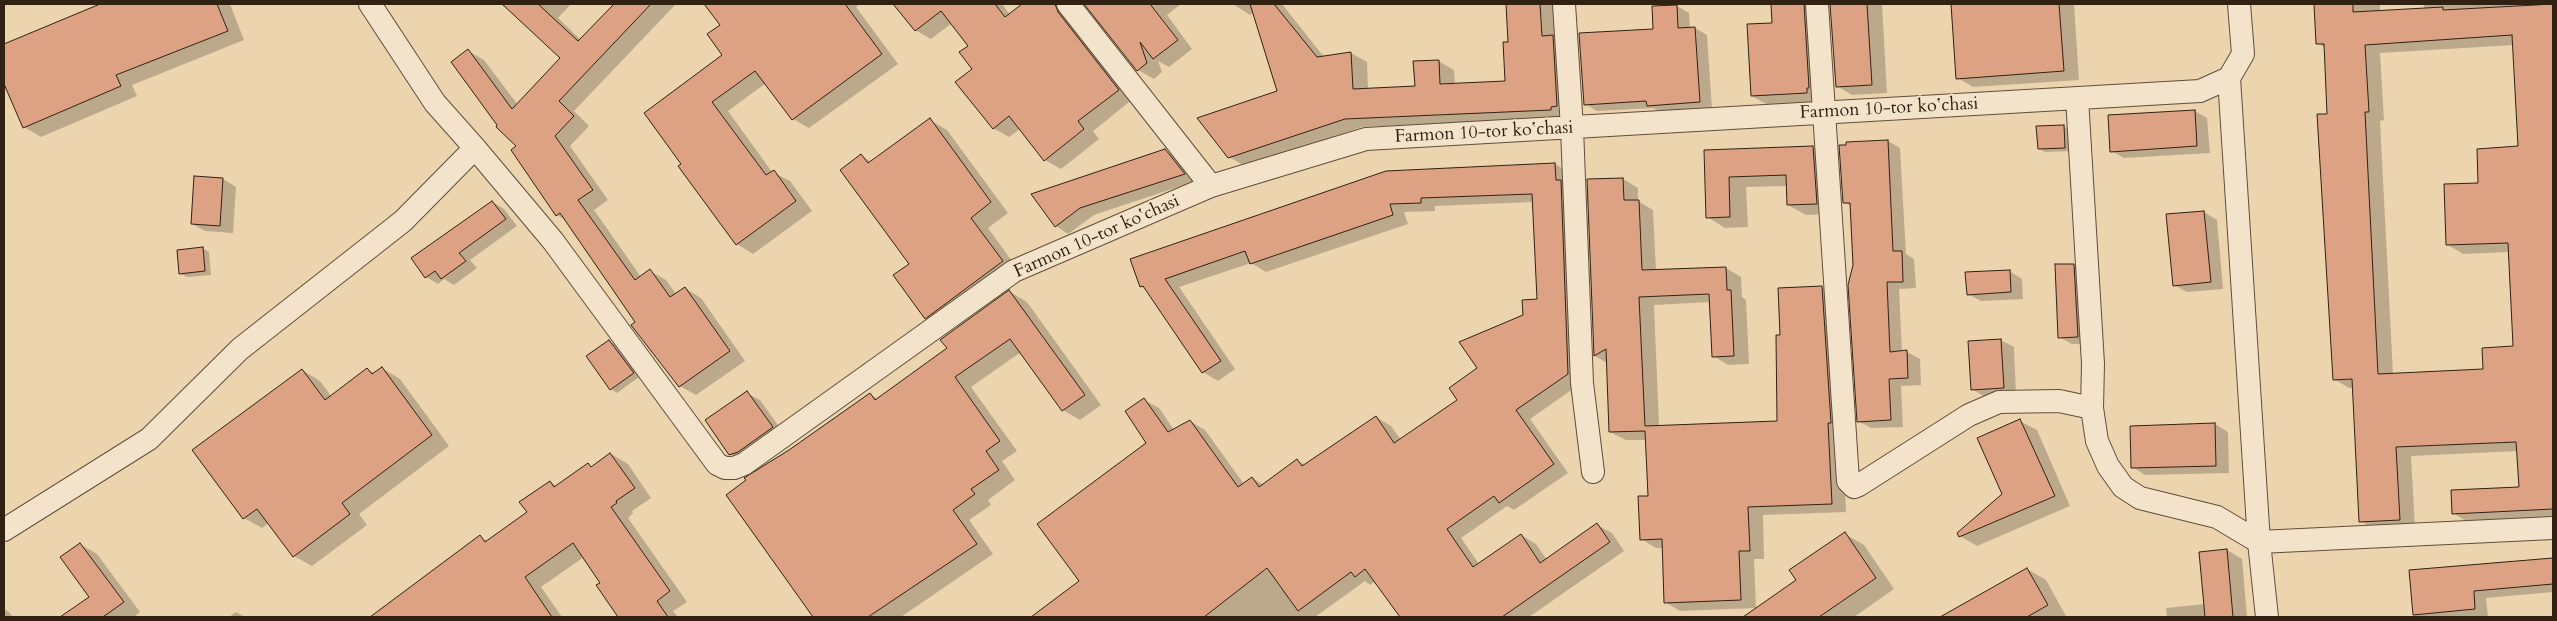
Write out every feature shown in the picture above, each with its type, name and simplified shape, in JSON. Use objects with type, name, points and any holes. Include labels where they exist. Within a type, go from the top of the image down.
[{"type":"street","points":[[4,530],[149,439],[240,348],[403,221],[474,148],[435,103],[370,4]]},
{"type":"street","points":[[1068,4],[1211,186]]},
{"type":"street","points":[[1564,4],[1572,128],[1582,383],[1593,472]]},
{"type":"street","points":[[1817,4],[1847,476],[1850,485],[1854,487],[1859,485],[1969,415],[1999,402],[2059,401],[2092,408]]},
{"type":"street","points":[[2240,4],[2243,54],[2229,78],[2259,542],[2267,617]]},
{"type":"street","name":"Farmon 10-tor koʻchasi","points":[[474,148],[553,241],[717,464],[725,468],[744,464],[1014,272],[1211,186],[1366,139],[2200,91],[2229,78]]},
{"type":"street","points":[[2077,98],[2093,364],[2092,408],[2097,441],[2108,466],[2123,487],[2140,498],[2217,517],[2259,542],[2553,528]]},
{"type":"building","points":[[100,4],[217,4],[228,31],[116,75],[121,86],[23,128],[4,84],[4,44]]},
{"type":"building","points":[[502,4],[538,4],[578,41],[614,4],[651,4],[559,101],[574,116],[555,136],[593,190],[578,200],[635,280],[650,269],[670,297],[685,287],[730,351],[679,387],[631,325],[635,322],[560,213],[556,216],[511,150],[516,146],[496,127],[497,125],[451,62],[468,49],[512,109],[560,58]]},
{"type":"building","points":[[704,4],[845,4],[882,54],[792,120],[755,71],[712,102],[766,175],[774,170],[796,201],[736,245],[678,166],[681,164],[644,113],[722,55],[707,34],[720,25]]},
{"type":"building","points":[[893,4],[995,4],[1005,17],[1022,4],[1055,4],[1058,12],[1119,90],[1078,121],[1084,129],[1044,161],[1009,116],[993,129],[955,82],[972,69],[959,52],[968,46],[941,11],[915,31]]},
{"type":"building","points":[[1084,4],[1150,4],[1178,40],[1153,59],[1140,42],[1147,63],[1137,71]]},
{"type":"building","points":[[1250,4],[1274,4],[1317,57],[1351,52],[1353,89],[1415,86],[1413,61],[1439,60],[1440,84],[1505,81],[1503,42],[1508,42],[1506,4],[1540,4],[1542,36],[1553,35],[1557,106],[1551,107],[1551,110],[1345,119],[1228,158],[1197,118],[1277,91]]},
{"type":"building","points":[[1771,4],[1804,4],[1809,88],[1807,88],[1807,93],[1751,96],[1747,24],[1772,23]]},
{"type":"building","points":[[1830,4],[1867,4],[1872,85],[1836,87]]},
{"type":"building","points":[[1951,4],[2059,4],[2064,71],[1956,79]]},
{"type":"building","points":[[2314,4],[2353,4],[2353,12],[2443,7],[2443,10],[2553,4],[2553,509],[2452,514],[2451,490],[2519,487],[2516,442],[2396,447],[2400,520],[2359,522],[2352,379],[2333,380],[2317,114],[2327,114],[2324,44],[2316,44]],"holes":[[[2512,35],[2518,146],[2477,149],[2478,183],[2444,184],[2446,245],[2508,243],[2513,346],[2482,348],[2483,369],[2378,374],[2365,112],[2369,112],[2365,45]]]},
{"type":"building","points":[[1677,5],[1678,28],[1695,27],[1700,102],[1647,106],[1646,101],[1584,105],[1579,33],[1653,29],[1652,6]]},
{"type":"building","points":[[2195,110],[2197,146],[2110,152],[2108,115]]},
{"type":"building","points":[[930,118],[991,202],[971,218],[1003,261],[925,319],[893,275],[909,264],[840,170],[861,154],[868,163]]},
{"type":"building","points":[[2064,125],[2065,148],[2038,149],[2036,126]]},
{"type":"building","points":[[1888,140],[1893,251],[1902,251],[1903,282],[1887,282],[1890,352],[1907,350],[1908,378],[1889,379],[1891,420],[1857,422],[1848,285],[1853,265],[1850,203],[1843,203],[1839,145],[1846,145],[1846,142]]},
{"type":"building","points":[[1813,146],[1817,204],[1787,205],[1786,175],[1729,177],[1730,217],[1706,218],[1704,150]]},
{"type":"building","points":[[1165,149],[1185,174],[1080,208],[1055,227],[1031,194]]},
{"type":"building","points":[[1555,163],[1556,180],[1561,180],[1568,374],[1516,410],[1554,464],[1499,503],[1494,496],[1447,529],[1473,567],[1521,534],[1540,563],[1597,523],[1610,542],[1502,617],[1400,617],[1365,569],[1355,577],[1351,572],[1298,611],[1267,568],[1204,617],[1031,617],[1079,581],[1037,524],[1146,443],[1125,411],[1144,398],[1168,432],[1190,420],[1238,487],[1252,477],[1259,487],[1297,459],[1302,466],[1376,416],[1394,443],[1457,400],[1449,388],[1477,368],[1459,342],[1523,315],[1522,300],[1537,299],[1532,194],[1421,198],[1421,203],[1390,204],[1393,215],[1250,264],[1245,251],[1165,279],[1221,361],[1202,373],[1143,286],[1140,287],[1130,259],[1386,171]]},
{"type":"building","points":[[194,176],[223,178],[220,226],[191,224]]},
{"type":"building","points":[[1623,178],[1624,200],[1639,200],[1642,270],[1726,267],[1727,290],[1731,290],[1734,356],[1712,357],[1709,294],[1639,297],[1645,426],[1777,421],[1776,335],[1780,335],[1778,288],[1822,286],[1831,423],[1828,423],[1832,504],[1748,507],[1750,551],[1739,551],[1741,600],[1664,603],[1662,539],[1640,540],[1638,496],[1648,496],[1645,431],[1609,432],[1606,349],[1594,356],[1587,179]]},
{"type":"building","points":[[492,201],[506,219],[459,253],[466,261],[441,279],[435,271],[425,278],[411,258]]},
{"type":"building","points":[[2204,211],[2211,282],[2173,286],[2166,214]]},
{"type":"building","points":[[203,247],[205,271],[179,274],[177,250]]},
{"type":"building","points":[[2055,264],[2074,264],[2078,337],[2058,338]]},
{"type":"building","points":[[2010,270],[2011,292],[1967,295],[1965,272]]},
{"type":"building","points":[[1009,290],[1085,395],[1062,411],[1010,339],[955,377],[1000,441],[986,451],[999,470],[971,489],[975,494],[953,510],[977,544],[868,617],[813,617],[726,495],[746,480],[744,478],[789,450],[870,393],[875,400],[947,348],[940,340]]},
{"type":"building","points":[[2001,339],[2004,388],[1971,390],[1968,341]]},
{"type":"building","points":[[609,340],[634,373],[610,390],[586,356]]},
{"type":"building","points":[[382,367],[432,435],[342,503],[350,514],[293,557],[257,509],[243,519],[192,450],[302,369],[325,400],[367,368],[372,374]]},
{"type":"building","points":[[747,391],[773,427],[738,452],[729,455],[705,420]]},
{"type":"building","points":[[2020,419],[2055,496],[1959,537],[1957,533],[2002,494],[1977,438]]},
{"type":"building","points":[[2215,423],[2216,466],[2131,468],[2130,426]]},
{"type":"building","points":[[610,453],[635,488],[616,501],[617,503],[611,507],[670,591],[657,601],[668,617],[618,617],[596,585],[600,583],[573,543],[525,577],[552,617],[370,617],[480,535],[485,542],[527,512],[519,502],[550,481],[554,487],[588,463],[591,467]]},
{"type":"building","points":[[1845,532],[1876,578],[1819,617],[1743,617],[1796,580],[1789,570]]},
{"type":"building","points":[[80,543],[124,602],[103,617],[60,617],[89,597],[60,557]]},
{"type":"building","points":[[2227,549],[2233,617],[2205,617],[2199,552]]},
{"type":"building","points":[[2553,558],[2553,584],[2474,591],[2475,609],[2413,615],[2409,570]]},
{"type":"building","points":[[2027,568],[2048,605],[2027,617],[1940,617]]}]
